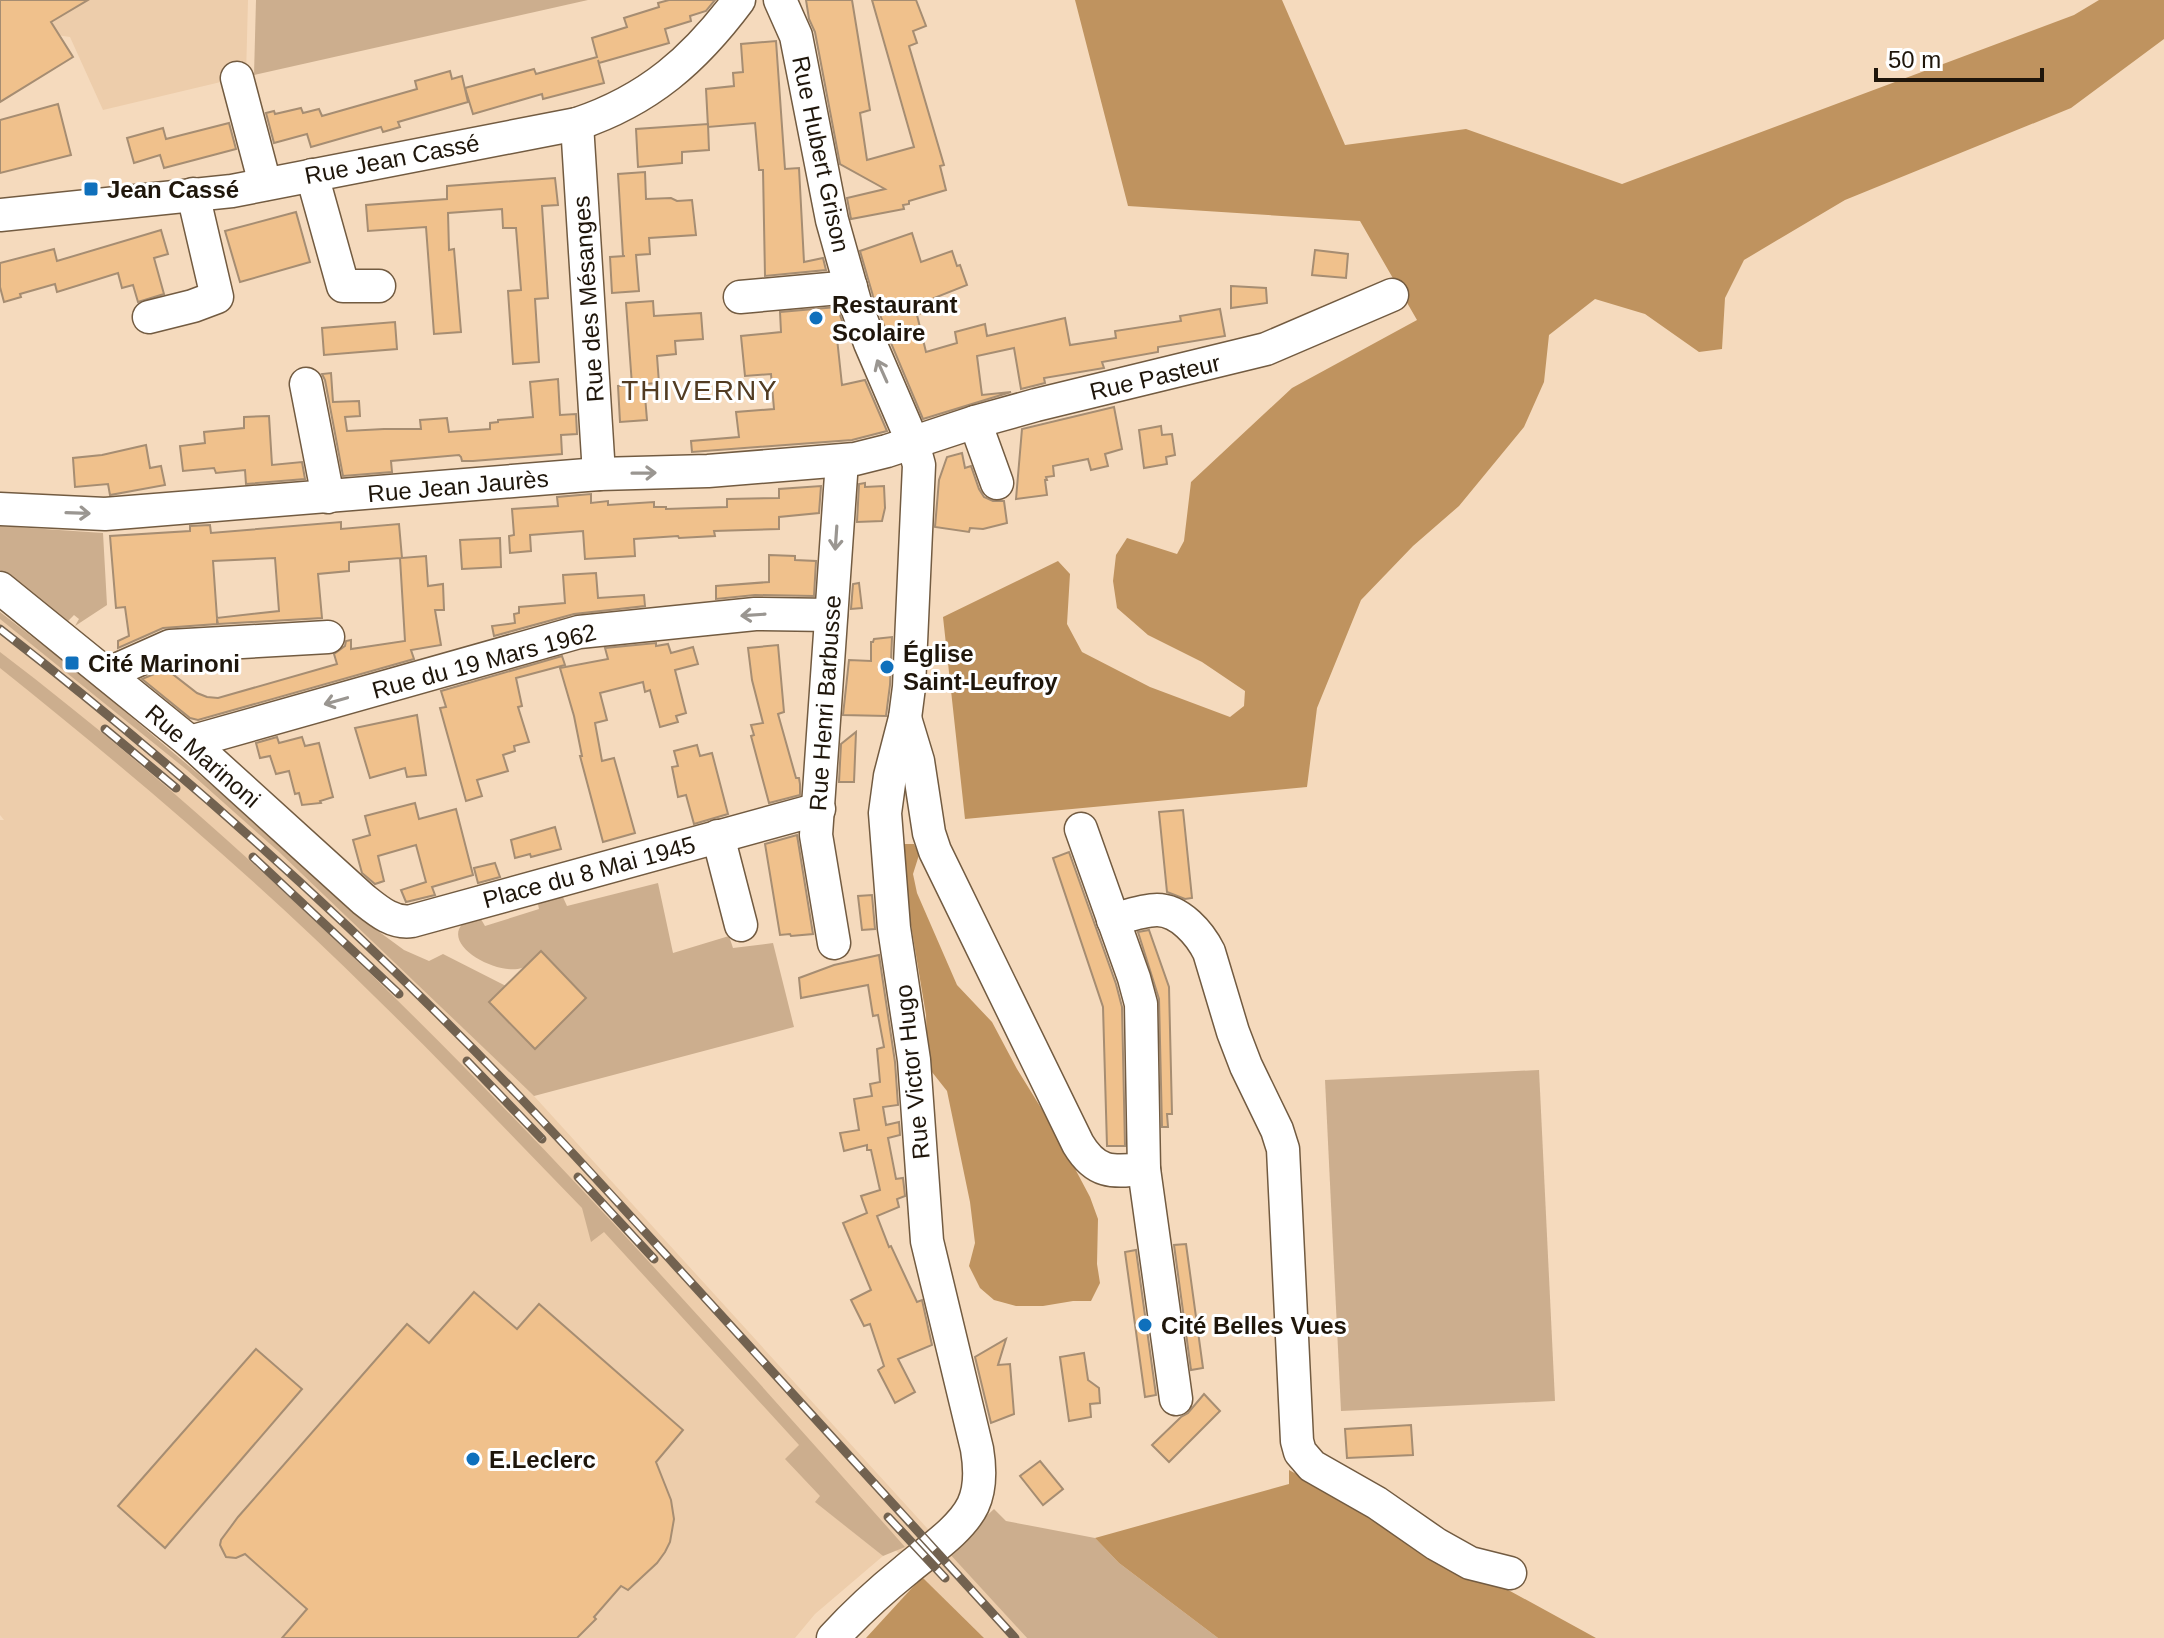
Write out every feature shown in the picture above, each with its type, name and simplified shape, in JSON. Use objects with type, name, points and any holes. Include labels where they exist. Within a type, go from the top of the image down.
[{"type":"street","name":"Rue Jean Cassé","points":[[0,215],[232,191],[577,124],[622,105],[667,78],[706,42],[739,0]]},
{"type":"street","name":"Rue Hubert Grison","points":[[780,0],[796,36],[832,220],[851,287],[870,343],[913,443]]},
{"type":"street","points":[[237,78],[265,184]]},
{"type":"street","name":"Rue des Mésanges","points":[[577,124],[599,474]]},
{"type":"street","points":[[312,175],[343,286],[379,286]]},
{"type":"street","points":[[149,317],[217,297],[193,194]]},
{"type":"street","points":[[740,297],[851,287]]},
{"type":"street","name":"Rue Pasteur","points":[[913,443],[1036,405],[1266,349],[1392,295]]},
{"type":"street","points":[[306,384],[328,497]]},
{"type":"street","points":[[975,422],[997,483]]},
{"type":"street","name":"Rue Jean Jaurès","points":[[0,509],[105,514],[599,474],[699,472],[842,461],[913,443]]},
{"type":"street","name":"Rue Victor Hugo","points":[[833,1638],[881,1591],[960,1523],[977,1495],[979,1471],[977,1449],[927,1241],[914,1060],[894,928],[885,813],[909,687],[920,476],[913,443]]},
{"type":"street","name":"Rue Henri Barbusse","points":[[834,943],[817,847],[842,461]]},
{"type":"street","name":"Rue Marinoni","points":[[0,588],[190,742],[363,899]]},
{"type":"street","name":"Rue du 19 Mars 1962","points":[[190,742],[579,632],[755,614],[831,615]]},
{"type":"street","points":[[107,674],[170,646],[328,637]]},
{"type":"street","points":[[905,718],[918,761],[929,833],[935,851],[1078,1144],[1091,1161],[1107,1170],[1144,1169]]},
{"type":"street","name":"Place du 8 Mai 1945","points":[[363,899],[394,920],[412,921],[819,809]]},
{"type":"street","points":[[1081,829],[1141,1004],[1144,1169],[1176,1399]]},
{"type":"street","points":[[718,836],[741,925]]},
{"type":"street","points":[[1113,920],[1157,910],[1187,924],[1203,939],[1236,1041],[1281,1140],[1300,1452],[1312,1466],[1377,1503],[1455,1556],[1481,1568],[1510,1573]]},
{"type":"shaded area","points":[[0,0],[248,0],[246,76],[103,110],[70,37],[37,32]]},
{"type":"shaded area","points":[[256,0],[588,0],[254,75]]},
{"type":"shaded area","points":[[1075,0],[1282,0],[1345,145],[1466,129],[1622,184],[2074,15],[2099,0],[2164,0],[2164,39],[2071,108],[1845,200],[1744,260],[1725,298],[1722,349],[1699,352],[1645,314],[1595,299],[1549,335],[1544,382],[1524,427],[1459,506],[1413,546],[1361,600],[1317,708],[1307,787],[965,819],[943,617],[1058,561],[1070,574],[1067,624],[1082,652],[1150,687],[1230,717],[1244,706],[1245,691],[1202,662],[1148,635],[1117,608],[1113,581],[1116,555],[1127,538],[1177,554],[1184,541],[1191,482],[1292,388],[1417,320],[1360,221],[1128,206]]},
{"type":"shaded area","points":[[0,526],[103,533],[107,605],[75,626],[79,619],[74,615],[68,621],[0,570]]},
{"type":"shaded area","points":[[0,612],[84,677],[281,844],[394,961],[534,1096],[1027,1638],[984,1638],[833,1483],[816,1502],[883,1556],[815,1614],[795,1638],[0,1638],[0,820],[4,820],[0,815]]},
{"type":"shaded area","points":[[0,612],[84,677],[281,844],[348,909],[404,950],[429,961],[443,954],[506,986],[535,1048],[586,998],[541,952],[522,968],[510,969],[482,961],[461,943],[458,933],[463,923],[478,914],[485,926],[539,909],[537,899],[561,893],[567,906],[658,883],[673,953],[729,936],[733,948],[773,943],[794,1027],[534,1096],[278,851],[187,770],[0,619]]},
{"type":"shaded area","points":[[0,652],[125,752],[245,856],[361,965],[585,1193],[905,1547],[883,1556],[815,1502],[820,1496],[785,1459],[799,1445],[604,1232],[591,1242],[582,1208],[427,1048],[284,910],[144,787],[0,668]]},
{"type":"shaded area","points":[[904,844],[914,844],[919,855],[913,874],[917,893],[957,985],[992,1022],[1090,1197],[1098,1219],[1097,1264],[1100,1283],[1091,1301],[1016,1306],[994,1300],[980,1288],[969,1266],[975,1243],[970,1202],[947,1091],[928,1067],[926,1015],[909,913],[902,855]]},
{"type":"shaded area","points":[[1539,1070],[1555,1401],[1341,1411],[1325,1080]]},
{"type":"shaded area","points":[[1289,1470],[1596,1638],[1218,1638],[1119,1563],[1095,1538],[1289,1484]]},
{"type":"shaded area","points":[[994,1509],[1006,1521],[1095,1538],[1119,1563],[1218,1638],[1027,1638],[948,1552]]},
{"type":"shaded area","points":[[922,1577],[984,1638],[866,1638]]},
{"type":"building","points":[[0,0],[88,0],[51,22],[73,57],[0,102]]},
{"type":"building","points":[[669,0],[715,0],[706,11],[690,16],[691,21],[665,29],[669,43],[599,63],[598,60],[604,83],[543,99],[542,94],[473,114],[465,88],[534,69],[536,74],[597,57],[592,38],[627,27],[624,18],[659,7],[658,3]]},
{"type":"building","points":[[806,0],[852,0],[870,110],[860,113],[867,160],[914,147],[872,0],[916,0],[926,26],[913,31],[917,43],[909,46],[944,165],[940,166],[946,190],[909,201],[909,204],[903,205],[904,209],[851,219],[847,198],[885,189],[840,164]]},
{"type":"building","points":[[776,41],[785,169],[799,168],[804,262],[823,258],[826,270],[765,276],[763,170],[759,170],[755,123],[708,127],[706,89],[734,86],[733,73],[743,72],[741,44]]},
{"type":"building","points":[[450,71],[452,79],[462,76],[468,102],[398,122],[400,127],[383,132],[381,127],[311,147],[307,134],[274,143],[266,113],[301,108],[303,113],[319,109],[322,116],[417,89],[415,81]]},
{"type":"building","points":[[58,104],[71,155],[0,173],[0,120]]},
{"type":"building","points":[[229,123],[236,149],[164,168],[160,155],[134,163],[127,138],[163,128],[166,139]]},
{"type":"building","points":[[708,124],[709,150],[682,152],[682,163],[638,167],[636,129]]},
{"type":"building","points":[[645,172],[646,199],[692,200],[696,235],[649,238],[650,254],[636,255],[639,291],[612,293],[610,257],[625,256],[618,174]]},
{"type":"building","points":[[555,178],[558,205],[542,206],[548,298],[535,299],[539,362],[513,364],[508,291],[521,290],[516,228],[503,228],[502,209],[448,213],[449,250],[454,249],[461,332],[434,334],[426,227],[368,231],[366,205],[447,199],[447,186]]},
{"type":"building","points":[[296,212],[310,262],[240,282],[225,231]]},
{"type":"building","points":[[161,230],[168,254],[154,258],[164,294],[138,302],[133,285],[122,288],[118,273],[57,292],[55,284],[4,302],[0,287],[0,263],[54,249],[57,261]]},
{"type":"building","points":[[912,233],[921,262],[952,251],[967,285],[934,298],[936,306],[917,315],[926,352],[957,343],[955,332],[985,324],[987,336],[1065,318],[1070,345],[1116,338],[1115,331],[1181,321],[1180,316],[1220,309],[1225,336],[1158,347],[1158,352],[1102,362],[1104,368],[1044,378],[1045,383],[1021,389],[1014,348],[977,356],[982,395],[1011,392],[923,419],[873,296],[860,251]]},
{"type":"building","points":[[1315,250],[1348,254],[1346,278],[1312,275]]},
{"type":"building","points":[[1231,286],[1266,288],[1267,303],[1231,308]]},
{"type":"building","points":[[653,301],[654,316],[701,313],[703,339],[675,341],[676,354],[657,356],[659,383],[644,384],[647,420],[620,422],[618,386],[632,385],[626,303]]},
{"type":"building","points":[[837,307],[845,329],[836,329],[842,385],[865,380],[887,431],[852,440],[692,452],[691,441],[739,437],[736,412],[774,409],[771,374],[745,376],[741,336],[781,332],[780,312]]},
{"type":"building","points":[[395,322],[397,349],[324,355],[322,328]]},
{"type":"building","points":[[331,373],[333,402],[359,401],[360,416],[345,417],[347,431],[421,429],[420,420],[447,418],[449,432],[490,429],[490,423],[498,420],[533,417],[530,382],[558,379],[560,415],[576,414],[577,434],[561,435],[562,454],[473,461],[462,461],[459,455],[391,461],[392,472],[343,476],[322,374]]},
{"type":"building","points":[[1114,407],[1122,449],[1105,454],[1108,466],[1091,470],[1088,459],[1053,466],[1054,476],[1045,480],[1047,495],[1016,499],[1022,429]]},
{"type":"building","points":[[269,416],[272,465],[302,462],[305,479],[246,484],[245,470],[216,473],[214,468],[183,471],[180,446],[205,443],[204,432],[244,428],[244,417]]},
{"type":"building","points":[[1161,426],[1162,435],[1172,434],[1175,455],[1166,457],[1167,464],[1144,468],[1139,430]]},
{"type":"building","points":[[146,445],[150,468],[161,466],[165,485],[110,495],[108,484],[75,487],[73,458]]},
{"type":"building","points":[[962,453],[965,468],[971,466],[984,497],[1004,501],[1007,523],[983,529],[970,528],[969,532],[935,527],[939,480],[947,457]]},
{"type":"building","points":[[865,483],[865,487],[884,486],[882,521],[857,522],[859,484]]},
{"type":"building","points":[[821,486],[819,513],[779,517],[779,529],[714,531],[715,536],[634,539],[635,556],[585,559],[583,531],[530,535],[531,551],[510,553],[509,536],[514,535],[512,509],[558,506],[557,497],[591,494],[591,503],[654,502],[654,507],[666,509],[727,507],[727,499],[779,498],[779,489]]},
{"type":"building","points":[[341,522],[341,529],[399,524],[402,558],[426,556],[428,586],[443,584],[444,610],[435,610],[441,645],[411,650],[414,659],[198,720],[190,718],[142,679],[166,669],[197,693],[218,698],[337,664],[334,654],[345,646],[346,641],[351,640],[351,649],[405,641],[400,558],[349,562],[349,571],[318,574],[322,618],[218,624],[217,619],[217,624],[163,628],[118,648],[118,641],[129,636],[125,607],[116,608],[110,536],[190,531],[190,526],[210,525],[211,533]],"holes":[[[275,558],[279,611],[217,618],[213,561]]]},
{"type":"building","points":[[500,538],[501,567],[462,569],[460,540]]},
{"type":"building","points":[[769,555],[816,561],[814,596],[755,595],[716,599],[716,586],[769,582]]},
{"type":"building","points":[[596,573],[598,598],[644,595],[645,606],[574,614],[494,636],[492,626],[515,623],[514,614],[519,613],[519,607],[565,603],[563,575]]},
{"type":"building","points":[[859,583],[862,608],[851,609],[853,584]]},
{"type":"building","points":[[892,637],[886,716],[843,715],[849,660],[871,661],[871,642]]},
{"type":"building","points":[[656,643],[656,646],[668,644],[671,653],[693,647],[698,664],[675,670],[686,713],[676,716],[678,722],[660,727],[650,690],[645,692],[643,682],[600,693],[607,720],[595,723],[602,761],[614,758],[635,833],[603,842],[560,668],[608,659],[605,648]]},
{"type":"building","points":[[778,645],[784,712],[778,714],[796,778],[799,778],[800,795],[769,803],[751,736],[754,735],[751,725],[763,723],[748,648]]},
{"type":"building","points":[[562,656],[565,665],[516,678],[522,706],[518,707],[529,742],[514,746],[515,751],[503,755],[508,771],[477,780],[482,796],[466,801],[440,708],[446,707],[441,691]]},
{"type":"building","points":[[417,715],[426,775],[407,777],[405,768],[370,778],[355,728]]},
{"type":"building","points":[[856,732],[854,782],[839,782],[841,744]]},
{"type":"building","points":[[277,737],[279,743],[302,737],[305,746],[319,743],[333,797],[321,803],[302,805],[299,793],[295,794],[289,771],[276,774],[270,756],[260,758],[256,743]]},
{"type":"building","points":[[697,745],[700,756],[712,753],[728,814],[694,824],[686,795],[678,797],[672,767],[678,766],[674,751]]},
{"type":"building","points":[[415,803],[419,819],[456,809],[473,875],[432,887],[435,895],[406,902],[401,890],[426,882],[416,845],[378,856],[384,881],[375,884],[362,873],[353,840],[370,835],[365,816]]},
{"type":"building","points":[[1183,810],[1192,898],[1185,899],[1167,892],[1159,812]]},
{"type":"building","points":[[555,827],[561,849],[515,858],[511,840]]},
{"type":"building","points":[[797,835],[813,934],[780,935],[765,844]]},
{"type":"building","points":[[1069,852],[1122,1007],[1125,1146],[1107,1146],[1103,1007],[1053,858]]},
{"type":"building","points":[[495,863],[500,877],[478,883],[474,868]]},
{"type":"building","points":[[872,895],[875,929],[862,930],[858,896]]},
{"type":"building","points":[[1149,930],[1169,987],[1172,1114],[1167,1114],[1168,1127],[1162,1127],[1159,999],[1138,932]]},
{"type":"building","points":[[541,951],[586,998],[535,1049],[489,1002]]},
{"type":"building","points":[[879,955],[895,1062],[898,1105],[883,1107],[886,1125],[899,1122],[900,1135],[888,1138],[896,1179],[903,1178],[905,1196],[897,1199],[899,1207],[877,1216],[917,1302],[922,1300],[932,1345],[898,1359],[915,1392],[895,1403],[878,1370],[884,1366],[870,1324],[864,1326],[851,1300],[871,1290],[843,1223],[867,1213],[861,1196],[880,1190],[871,1150],[867,1150],[867,1145],[844,1151],[840,1133],[859,1130],[854,1099],[872,1096],[870,1084],[880,1082],[877,1049],[884,1047],[878,1015],[873,1016],[868,985],[801,998],[799,978],[834,965]]},
{"type":"building","points":[[1186,1244],[1203,1368],[1191,1370],[1174,1245]]},
{"type":"building","points":[[1136,1250],[1156,1395],[1145,1397],[1125,1252]]},
{"type":"building","name":"E.Leclerc","points":[[474,1292],[517,1329],[539,1304],[683,1430],[656,1462],[671,1500],[674,1519],[665,1552],[628,1590],[621,1586],[577,1638],[282,1638],[307,1609],[245,1554],[236,1558],[226,1557],[221,1540],[407,1324],[429,1343]]},
{"type":"building","points":[[1006,1339],[998,1365],[1010,1364],[1014,1414],[991,1423],[975,1357]]},
{"type":"building","points":[[256,1349],[302,1389],[165,1548],[118,1506]]},
{"type":"building","points":[[1084,1353],[1088,1380],[1099,1388],[1100,1403],[1090,1404],[1091,1417],[1069,1421],[1060,1357]]},
{"type":"building","name":"Cité Belles Vues","points":[[1204,1394],[1220,1411],[1169,1462],[1152,1445]]},
{"type":"building","points":[[1411,1425],[1413,1455],[1347,1458],[1345,1429]]},
{"type":"building","points":[[1040,1461],[1063,1489],[1043,1505],[1020,1476]]},
{"type":"railway","points":[[0,629],[200,793],[329,909],[453,1029],[592,1174],[1015,1638]]},
{"type":"railway","points":[[105,729],[176,788]]},
{"type":"railway","points":[[253,857],[399,994]]},
{"type":"railway","points":[[467,1061],[542,1139]]},
{"type":"railway","points":[[578,1177],[654,1259]]},
{"type":"railway","points":[[888,1517],[945,1578]]},
{"type":"place","name":"Jean Cassé","points":[[91,189]]},
{"type":"place","name":"Restaurant Scolaire","points":[[816,318]]},
{"type":"place","name":"Cité Marinoni","points":[[72,663]]},
{"type":"place","name":"Église Saint-Leufroy","points":[[887,667]]},
{"type":"place","name":"Cité Belles Vues","points":[[1145,1325]]},
{"type":"place","name":"E.Leclerc","points":[[473,1459]]},
{"type":"district","name":"THIVERNY","points":[[700,390]]}]
